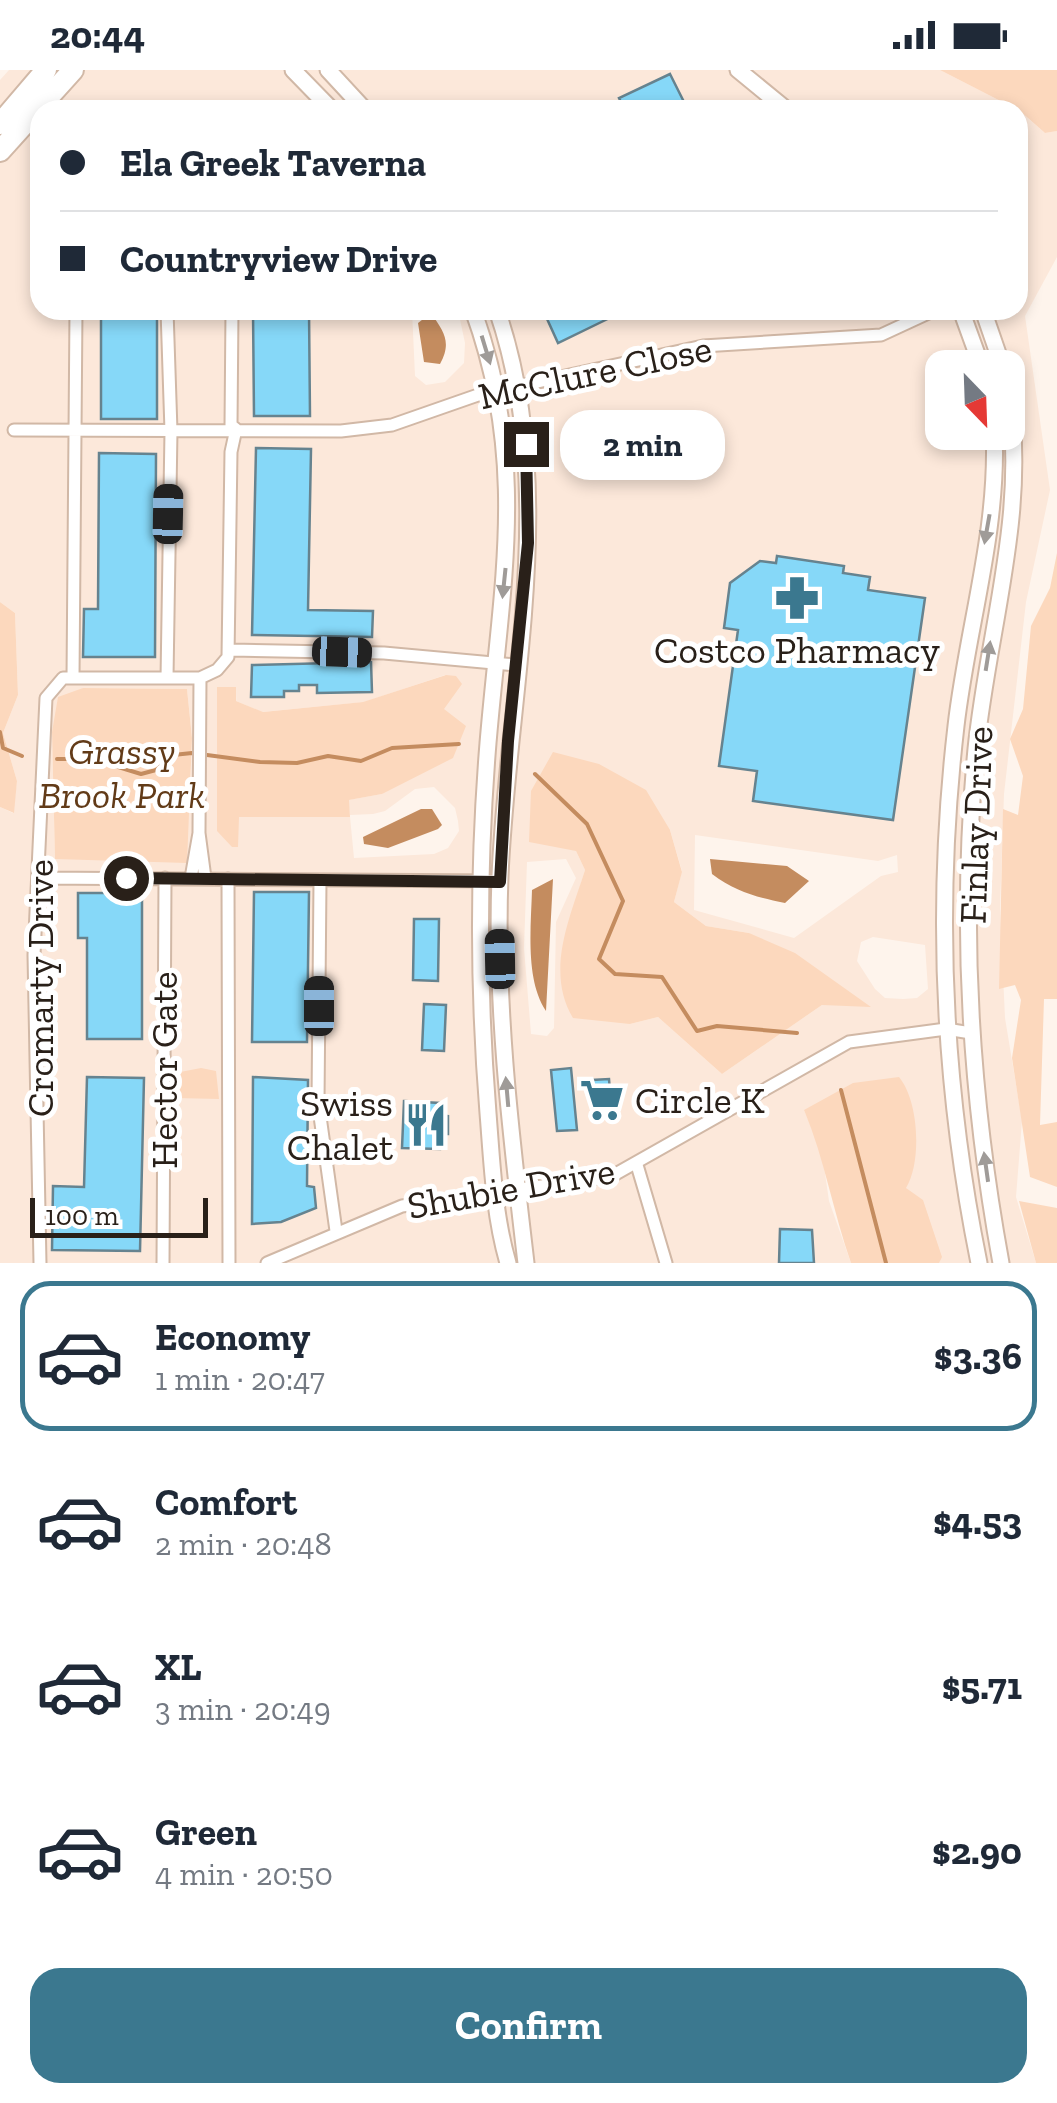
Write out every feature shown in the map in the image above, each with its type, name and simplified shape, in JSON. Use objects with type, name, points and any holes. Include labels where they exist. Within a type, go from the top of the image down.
[{"type":"highway","points":[[0,124],[46,70]]},
{"type":"highway","points":[[46,100],[73,70]]},
{"type":"highway","points":[[0,151],[30,118]]},
{"type":"street","points":[[293,70],[321,100]]},
{"type":"street","points":[[328,70],[356,100]]},
{"type":"street","points":[[738,70],[774,100]]},
{"type":"street","points":[[76,320],[72,678],[200,678],[221,666],[231,650],[231,452],[236,429],[232,425],[232,320]]},
{"type":"street","points":[[167,320],[172,431],[167,678]]},
{"type":"street","points":[[476,320],[498,391],[509,502],[481,881],[482,1016],[496,1191],[506,1260]]},
{"type":"street","points":[[499,320],[518,387],[528,462],[529,522],[500,882],[503,1041],[526,1263]]},
{"type":"street","name":"McClure Close","points":[[14,430],[341,431],[392,425],[498,391],[703,346],[880,334],[912,320]]},
{"type":"street","points":[[965,320],[975,350]]},
{"type":"street","points":[[986,320],[997,350]]},
{"type":"street","name":"Finlay Drive","points":[[979,1263],[956,1131],[946,1029],[945,906],[950,781],[969,625],[991,504],[993,450]]},
{"type":"street","name":"Finlay Drive","points":[[1001,1263],[972,1032],[975,765],[1015,488],[1012,450]]},
{"type":"street","points":[[231,650],[384,653],[516,665]]},
{"type":"street","name":"Cromarty Drive","points":[[40,1263],[34,988],[45,702],[58,680],[72,678]]},
{"type":"street","points":[[198,878],[200,678]]},
{"type":"street","points":[[39,878],[500,882]]},
{"type":"street","name":"Hector Gate","points":[[163,1263],[165,878]]},
{"type":"street","name":"Hector Gate","points":[[228,879],[229,1263]]},
{"type":"street","points":[[320,881],[318,1102],[336,1231]]},
{"type":"street","name":"Shubie Drive","points":[[267,1263],[402,1206],[588,1182],[636,1165],[849,1042],[946,1029],[972,1032]]},
{"type":"street","points":[[636,1165],[666,1263]]},
{"type":"shaded area","points":[[9,70],[940,70],[999,100],[30,100],[30,320],[412,320],[415,376],[426,385],[445,382],[464,363],[460,320],[1026,320],[1050,490],[1026,602],[1004,794],[1000,909],[1005,1018],[1022,1121],[1016,1197],[1036,1263],[939,1263],[941,1257],[906,1188],[804,1110],[822,1152],[829,1201],[851,1263],[0,1263],[0,807],[13,813],[17,781],[3,733],[18,695],[15,613],[0,602],[0,80]],"holes":[[[445,675],[444,709],[382,794],[348,800],[350,815],[385,811],[415,789],[434,787],[455,808],[459,831],[448,848],[434,854],[354,858],[350,817],[238,817],[238,846],[236,701],[262,712],[364,702]],[[83,688],[187,689],[192,738],[190,812],[55,859],[52,732]],[[670,830],[682,871],[674,902],[706,926],[749,933],[822,1005],[722,1074],[658,1017],[630,1024],[578,893],[585,870],[576,851]],[[695,835],[878,861],[897,855],[898,872],[881,876],[794,938],[694,910]],[[566,859],[576,878],[556,922],[554,1028],[547,1036],[531,1034],[524,948],[527,862]],[[873,937],[925,945],[928,989],[917,998],[885,998],[857,961],[861,942]]]},
{"type":"shaded area","points":[[1028,118],[1045,133],[1057,131],[1057,257],[1028,310]]},
{"type":"shaded area","points":[[436,320],[440,326],[445,349],[440,364],[424,362],[418,323]]},
{"type":"shaded area","points":[[421,809],[432,809],[442,825],[388,848],[364,844],[363,837]]},
{"type":"shaded area","points":[[710,859],[787,866],[809,881],[785,903],[775,901],[721,880],[712,874]]},
{"type":"shaded area","points":[[553,879],[546,1011],[532,969],[532,890]]},
{"type":"green space","points":[[940,70],[1057,70],[1057,131],[1045,133],[1028,118],[1028,100],[999,100]]},
{"type":"green space","points":[[1057,553],[1057,999],[1044,999],[1040,1125],[1057,1122],[1057,1187],[1030,1177],[1012,1058],[1021,1000],[1015,985],[999,989],[1003,809],[1018,815],[1023,776],[1010,739],[1023,709],[1031,626],[1050,588]]},
{"type":"green space","points":[[0,602],[15,613],[18,695],[3,733],[17,781],[14,813],[0,807]]},
{"type":"green space","name":"Grassy Brook Park","points":[[446,675],[456,676],[462,684],[444,709],[466,726],[453,758],[382,794],[349,800],[350,817],[239,817],[238,847],[232,847],[217,831],[217,687],[236,687],[236,701],[263,712],[363,702]]},
{"type":"green space","name":"Grassy Brook Park","points":[[83,688],[187,689],[192,738],[187,863],[55,859],[52,732],[58,697]]},
{"type":"green space","points":[[553,752],[599,764],[646,790],[670,830],[682,872],[674,902],[706,926],[749,933],[795,953],[871,1007],[822,1005],[722,1074],[658,1017],[630,1024],[573,1018],[561,982],[561,963],[567,926],[585,870],[576,851],[529,842],[531,791]]},
{"type":"green space","points":[[201,1068],[216,1071],[219,1099],[175,1098],[175,1073]]},
{"type":"green space","points":[[899,1077],[911,1101],[916,1132],[914,1163],[906,1188],[923,1200],[942,1257],[939,1263],[851,1263],[804,1110],[853,1083]]},
{"type":"green space","points":[[1019,1201],[1057,1208],[1057,1263],[1036,1263]]},
{"type":"building","points":[[670,74],[683,100],[620,100]]},
{"type":"building","points":[[101,320],[157,320],[157,419],[101,419]]},
{"type":"building","points":[[253,320],[309,320],[310,416],[254,416]]},
{"type":"building","points":[[548,320],[605,320],[558,343]]},
{"type":"building","points":[[256,448],[311,449],[308,610],[373,611],[372,637],[252,635]]},
{"type":"building","points":[[99,453],[156,454],[155,657],[83,657],[84,609],[98,609]]},
{"type":"building","points":[[777,556],[844,566],[843,573],[870,577],[868,590],[925,598],[893,820],[753,801],[757,771],[719,766],[738,630],[724,628],[730,583],[760,561],[776,563]]},
{"type":"building","points":[[371,662],[372,692],[317,693],[317,685],[299,685],[299,691],[284,691],[284,697],[251,697],[252,665]]},
{"type":"building","points":[[254,892],[309,892],[307,1042],[252,1042]]},
{"type":"building","points":[[78,893],[142,893],[142,1039],[87,1039],[87,938],[78,938]]},
{"type":"building","points":[[414,919],[439,919],[438,981],[413,980]]},
{"type":"building","points":[[424,1004],[446,1005],[444,1051],[422,1050]]},
{"type":"building","points":[[571,1068],[577,1130],[557,1131],[551,1070]]},
{"type":"building","points":[[87,1077],[144,1078],[140,1251],[52,1250],[53,1186],[84,1187]]},
{"type":"building","points":[[253,1077],[308,1080],[307,1186],[314,1187],[316,1208],[281,1222],[252,1224]]},
{"type":"building","name":"Circle K","points":[[609,1079],[612,1117],[595,1118],[592,1080]]},
{"type":"building","name":"Swiss Chalet","points":[[404,1101],[440,1103],[439,1115],[448,1116],[448,1134],[441,1134],[440,1149],[402,1148]]},
{"type":"building","points":[[780,1229],[812,1230],[814,1263],[779,1263]]},
{"type":"waterway","points":[[0,732],[3,748],[22,756]]},
{"type":"waterway","points":[[57,759],[92,759],[141,774],[156,770],[173,755],[192,753],[260,762],[297,763],[328,756],[361,761],[392,748],[459,744]]},
{"type":"waterway","points":[[535,774],[587,824],[623,901],[599,959],[615,974],[662,977],[697,1031],[717,1026],[797,1033]]},
{"type":"waterway","points":[[841,1090],[886,1263]]},
{"type":"place","name":"Costco Pharmacy","points":[[797,598]]},
{"type":"place","name":"Circle K","points":[[602,1100]]},
{"type":"place","name":"Swiss Chalet","points":[[426,1125]]},
{"type":"route","points":[[126,878],[500,882],[508,741],[528,543],[526,444]]}]
